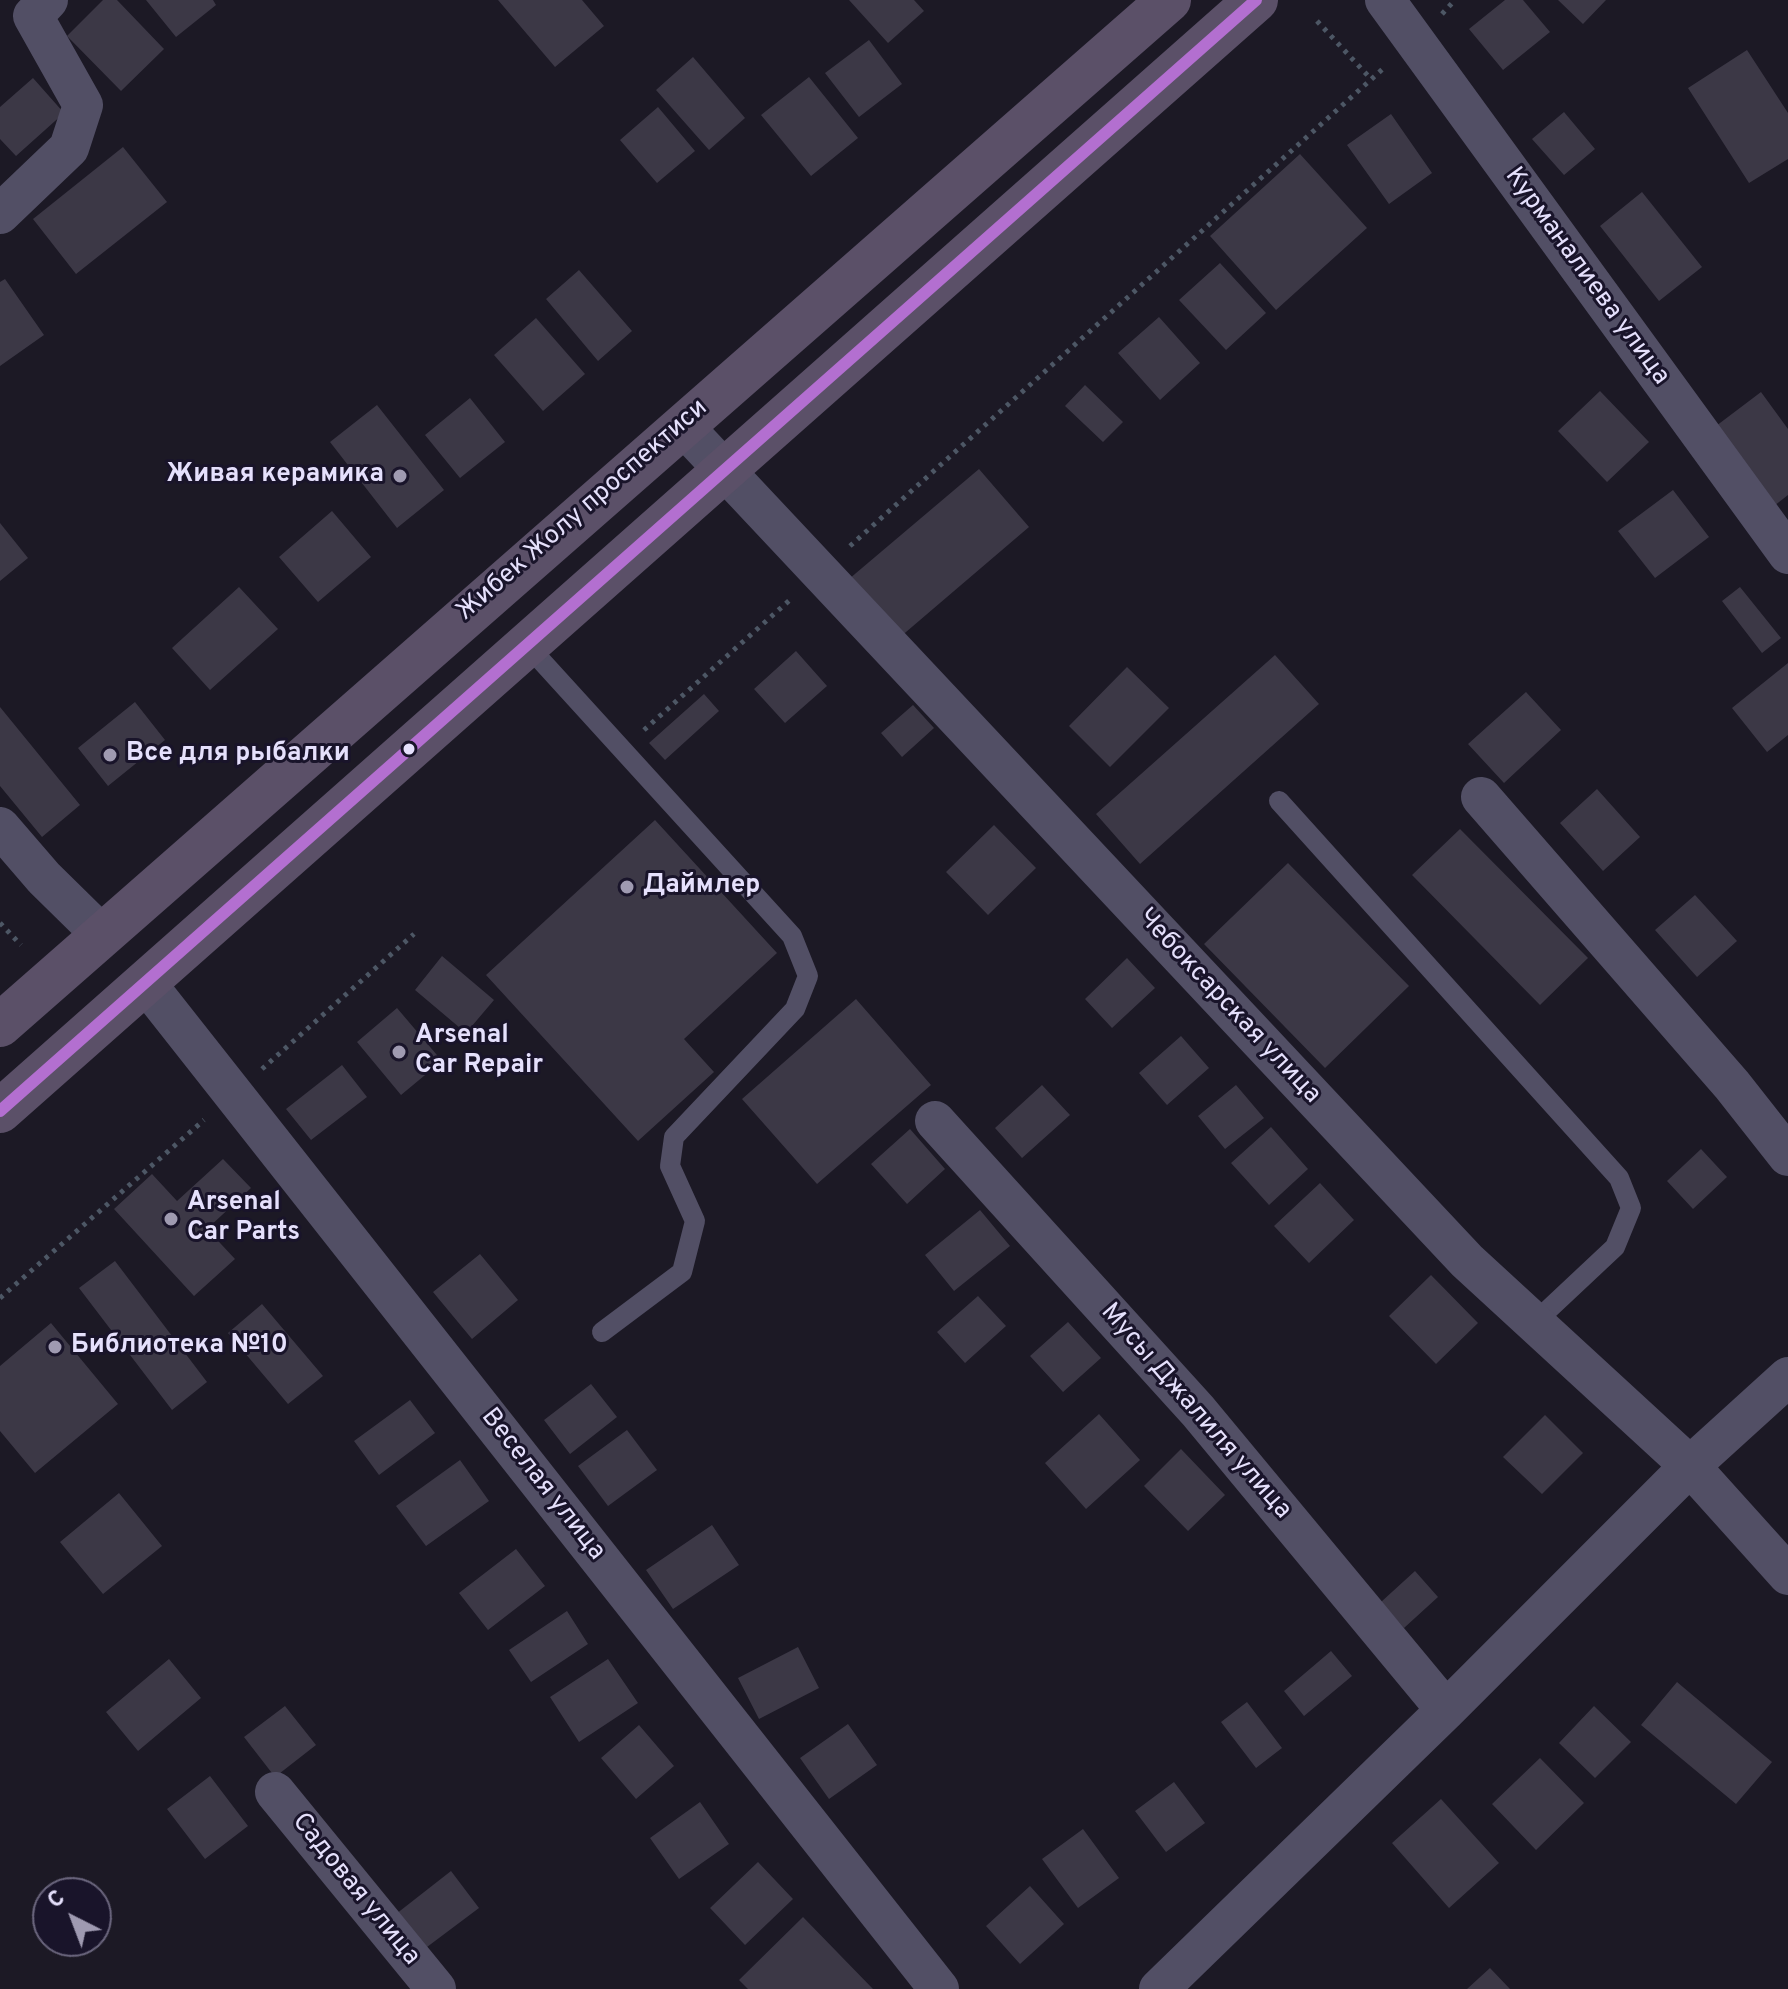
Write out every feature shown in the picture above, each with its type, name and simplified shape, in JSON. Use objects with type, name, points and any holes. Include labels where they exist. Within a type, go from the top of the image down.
[{"type":"main road","name":"Жибек Жолу проспектиси","points":[[0,1025],[1169,0]]},
{"type":"main road","points":[[0,1111],[1256,0]]},
{"type":"street","name":"Курманалиева улица","points":[[1385,0],[1788,554]]},
{"type":"street","points":[[0,214],[69,148],[83,105],[33,5]]},
{"type":"street","name":"Чебоксарская улица","points":[[682,425],[1467,1261],[1690,1466],[1788,1575]]},
{"type":"street","points":[[1481,797],[1732,1085],[1788,1156]]},
{"type":"street","points":[[0,827],[44,878],[101,934]]},
{"type":"street","name":"Веселая улица","points":[[145,982],[939,1989]]},
{"type":"street","name":"Мусы Джалиля улица","points":[[935,1121],[1198,1411],[1446,1710]]},
{"type":"street","points":[[1159,1989],[1446,1710],[1690,1466],[1788,1377]]},
{"type":"street","name":"Садовая улица","points":[[275,1792],[436,1989]]},
{"type":"lane","points":[[527,645],[792,936],[808,976],[795,1009],[674,1137],[670,1166],[695,1221],[682,1272],[602,1332]]},
{"type":"lane","points":[[1279,801],[1619,1178],[1631,1208],[1615,1247],[1534,1323]]},
{"type":"path","points":[[641,732],[1414,41],[1455,0]]},
{"type":"path","points":[[1317,21],[1371,79]]},
{"type":"path","points":[[0,923],[21,945]]},
{"type":"path","points":[[0,1298],[414,934]]},
{"type":"building","points":[[103,0],[117,0],[164,49],[121,91],[67,36]]},
{"type":"building","points":[[146,0],[213,0],[216,5],[176,37]]},
{"type":"building","points":[[498,0],[582,0],[604,26],[555,67]]},
{"type":"building","points":[[849,0],[914,0],[924,11],[888,43]]},
{"type":"building","points":[[1505,0],[1523,0],[1550,32],[1503,70],[1469,29]]},
{"type":"building","points":[[1558,0],[1606,0],[1583,24]]},
{"type":"building","points":[[869,40],[902,84],[859,117],[825,73]]},
{"type":"building","points":[[1747,50],[1788,113],[1788,159],[1749,183],[1688,88]]},
{"type":"building","points":[[693,57],[745,118],[709,150],[656,90]]},
{"type":"building","points":[[809,77],[858,138],[811,176],[761,115]]},
{"type":"building","points":[[33,78],[64,113],[16,156],[0,139],[0,107]]},
{"type":"building","points":[[658,107],[695,151],[657,183],[620,140]]},
{"type":"building","points":[[1564,112],[1595,149],[1564,175],[1532,139]]},
{"type":"building","points":[[1391,114],[1432,173],[1389,204],[1347,145]]},
{"type":"building","points":[[123,147],[167,202],[76,274],[33,219]]},
{"type":"building","points":[[1300,154],[1367,228],[1276,310],[1210,236]]},
{"type":"building","points":[[1642,192],[1702,267],[1659,301],[1600,226]]},
{"type":"building","points":[[1220,263],[1266,313],[1226,350],[1179,300]]},
{"type":"building","points":[[579,270],[632,331],[598,361],[546,299]]},
{"type":"building","points":[[5,279],[44,335],[0,366],[0,282]]},
{"type":"building","points":[[1159,317],[1200,363],[1160,400],[1118,353]]},
{"type":"building","points":[[536,318],[585,374],[543,411],[494,355]]},
{"type":"building","points":[[1085,385],[1123,422],[1103,442],[1065,406]]},
{"type":"building","points":[[1600,391],[1649,442],[1607,482],[1558,431]]},
{"type":"building","points":[[1761,392],[1788,429],[1788,495],[1774,506],[1716,426]]},
{"type":"building","points":[[470,398],[505,442],[460,478],[425,435]]},
{"type":"building","points":[[377,405],[444,490],[397,528],[330,442]]},
{"type":"building","points":[[979,469],[1029,527],[899,638],[849,579]]},
{"type":"building","points":[[1673,490],[1709,537],[1655,578],[1618,531]]},
{"type":"building","points":[[332,511],[371,557],[318,602],[279,557]]},
{"type":"building","points":[[0,523],[28,558],[0,581]]},
{"type":"building","points":[[239,587],[278,629],[210,690],[172,648]]},
{"type":"building","points":[[1740,587],[1781,638],[1762,653],[1722,601]]},
{"type":"building","points":[[796,651],[827,686],[785,723],[754,689]]},
{"type":"building","points":[[1275,655],[1319,704],[1140,864],[1096,814]]},
{"type":"building","points":[[1788,663],[1788,735],[1767,752],[1732,708]]},
{"type":"building","points":[[1127,667],[1169,708],[1110,767],[1069,726]]},
{"type":"building","points":[[1526,692],[1561,730],[1504,783],[1468,744]]},
{"type":"building","points":[[704,694],[719,711],[665,760],[649,743]]},
{"type":"building","points":[[135,702],[165,740],[108,786],[78,748]]},
{"type":"building","points":[[913,705],[934,728],[902,757],[881,733]]},
{"type":"building","points":[[0,707],[80,805],[42,837],[0,786]]},
{"type":"building","points":[[1597,789],[1640,837],[1603,871],[1560,823]]},
{"type":"building","points":[[655,820],[777,953],[684,1039],[714,1072],[638,1141],[486,975]]},
{"type":"building","points":[[994,825],[1036,868],[988,915],[946,872]]},
{"type":"building","points":[[1460,829],[1588,958],[1540,1005],[1412,875]]},
{"type":"building","points":[[1288,863],[1409,986],[1325,1068],[1204,944]]},
{"type":"building","points":[[1695,895],[1737,941],[1697,977],[1655,930]]},
{"type":"building","points":[[442,956],[494,1000],[466,1033],[415,990]]},
{"type":"building","points":[[1127,958],[1155,988],[1112,1028],[1085,999]]},
{"type":"building","points":[[856,999],[931,1085],[817,1184],[742,1099]]},
{"type":"building","name":"Arsenal Car Repair","points":[[397,1008],[442,1061],[401,1095],[357,1042]]},
{"type":"building","points":[[1181,1036],[1209,1068],[1167,1105],[1139,1073]]},
{"type":"building","points":[[342,1065],[367,1097],[311,1140],[286,1109]]},
{"type":"building","points":[[1042,1085],[1070,1115],[1022,1158],[995,1128]]},
{"type":"building","points":[[1236,1085],[1264,1118],[1225,1149],[1198,1116]]},
{"type":"building","points":[[1271,1127],[1308,1169],[1269,1205],[1231,1163]]},
{"type":"building","points":[[910,1129],[945,1169],[907,1204],[871,1164]]},
{"type":"building","points":[[1701,1149],[1727,1177],[1693,1209],[1667,1181]]},
{"type":"building","name":"Arsenal Car Parts","points":[[223,1159],[251,1188],[207,1229],[235,1259],[194,1296],[114,1209],[152,1174],[177,1201]]},
{"type":"building","points":[[1320,1183],[1354,1220],[1309,1263],[1274,1226]]},
{"type":"building","points":[[980,1210],[1010,1246],[954,1291],[925,1255]]},
{"type":"building","points":[[480,1254],[518,1300],[472,1339],[433,1292]]},
{"type":"building","points":[[115,1261],[207,1382],[172,1410],[79,1288]]},
{"type":"building","points":[[1431,1275],[1478,1323],[1436,1364],[1389,1316]]},
{"type":"building","points":[[978,1296],[1006,1326],[965,1363],[937,1332]]},
{"type":"building","points":[[262,1304],[323,1376],[288,1404],[228,1333]]},
{"type":"building","points":[[1068,1322],[1101,1358],[1063,1392],[1030,1356]]},
{"type":"building","points":[[51,1323],[118,1404],[35,1473],[0,1431],[0,1366]]},
{"type":"building","points":[[591,1384],[617,1417],[570,1454],[544,1420]]},
{"type":"building","points":[[410,1400],[435,1433],[379,1475],[354,1441]]},
{"type":"building","points":[[1099,1414],[1140,1460],[1086,1509],[1045,1463]]},
{"type":"building","points":[[1545,1415],[1583,1453],[1542,1494],[1503,1457]]},
{"type":"building","points":[[627,1430],[657,1470],[608,1506],[578,1466]]},
{"type":"building","points":[[1181,1449],[1225,1495],[1188,1531],[1144,1486]]},
{"type":"building","points":[[460,1460],[489,1501],[426,1546],[396,1506]]},
{"type":"building","points":[[119,1493],[162,1546],[103,1594],[60,1542]]},
{"type":"building","points":[[712,1525],[739,1565],[673,1609],[646,1570]]},
{"type":"building","points":[[516,1549],[545,1586],[488,1630],[459,1593]]},
{"type":"building","points":[[1415,1571],[1438,1597],[1404,1628],[1381,1602]]},
{"type":"building","points":[[567,1611],[588,1644],[531,1682],[509,1650]]},
{"type":"building","points":[[798,1647],[819,1688],[759,1719],[738,1678]]},
{"type":"building","points":[[1331,1651],[1352,1676],[1304,1716],[1284,1691]]},
{"type":"building","points":[[169,1659],[201,1698],[138,1751],[106,1712]]},
{"type":"building","points":[[608,1659],[638,1703],[579,1742],[550,1697]]},
{"type":"building","points":[[1677,1682],[1772,1762],[1736,1804],[1641,1725]]},
{"type":"building","points":[[1247,1702],[1282,1748],[1256,1768],[1221,1722]]},
{"type":"building","points":[[285,1706],[316,1745],[275,1777],[244,1737]]},
{"type":"building","points":[[1594,1706],[1631,1742],[1595,1778],[1559,1743]]},
{"type":"building","points":[[848,1724],[877,1765],[829,1799],[800,1758]]},
{"type":"building","points":[[639,1725],[674,1766],[636,1799],[601,1758]]},
{"type":"building","points":[[1540,1758],[1584,1803],[1536,1850],[1492,1804]]},
{"type":"building","points":[[210,1776],[248,1826],[205,1859],[167,1809]]},
{"type":"building","points":[[1174,1782],[1205,1823],[1166,1852],[1135,1811]]},
{"type":"building","points":[[1441,1799],[1499,1863],[1449,1908],[1392,1843]]},
{"type":"building","points":[[700,1802],[729,1844],[679,1879],[650,1838]]},
{"type":"building","points":[[1083,1829],[1119,1878],[1078,1908],[1042,1859]]},
{"type":"building","points":[[758,1862],[793,1899],[745,1945],[710,1908]]},
{"type":"building","points":[[451,1871],[479,1908],[423,1950],[396,1914]]},
{"type":"building","points":[[1030,1886],[1064,1924],[1020,1964],[986,1926]]},
{"type":"building","points":[[803,1917],[873,1989],[748,1989],[739,1980]]},
{"type":"building","points":[[1490,1968],[1510,1989],[1467,1989]]},
{"type":"transit line","points":[[0,1111],[1256,0]]},
{"type":"place","name":"Живая керамика","points":[[400,476]]},
{"type":"place","name":"Все для рыбалки","points":[[110,755]]},
{"type":"place","name":"Даймлер","points":[[627,887]]},
{"type":"place","name":"Arsenal Car Repair","points":[[399,1052]]},
{"type":"place","name":"Arsenal Car Parts","points":[[171,1219]]},
{"type":"place","name":"Библиотека №10","points":[[55,1347]]}]
